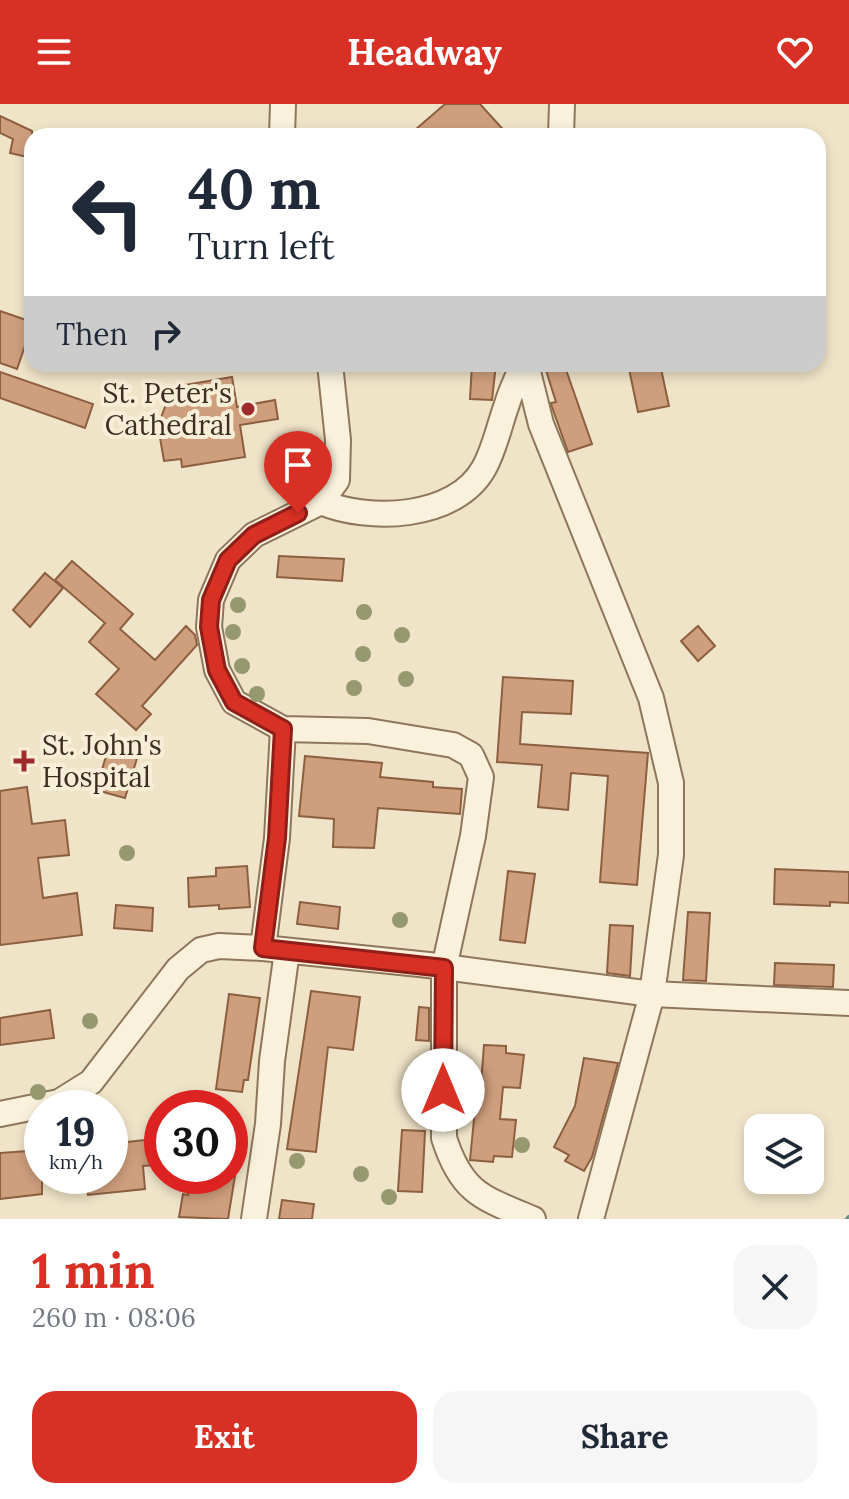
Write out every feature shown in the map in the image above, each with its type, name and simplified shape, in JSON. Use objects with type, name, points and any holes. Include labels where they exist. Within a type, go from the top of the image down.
[{"type":"street","points":[[282,128],[283,104]]},
{"type":"street","points":[[561,128],[562,104]]},
{"type":"street","points":[[331,372],[338,440],[337,480],[321,502],[254,535],[228,560],[211,600],[209,627],[217,670],[234,702],[283,729],[368,731],[453,745],[471,755],[481,777],[473,836],[444,968],[444,1138],[450,1158],[471,1189],[483,1198],[533,1219]]},
{"type":"street","points":[[321,502],[349,512],[381,515],[415,511],[444,502],[471,486],[483,470],[521,372]]},
{"type":"street","points":[[527,372],[541,424],[651,698],[668,763],[672,803],[671,855],[652,994],[591,1219]]},
{"type":"street","points":[[254,1219],[268,1124],[275,1035],[277,838],[283,729]]},
{"type":"street","points":[[0,1114],[59,1102],[91,1082],[178,969],[201,950],[233,946],[275,950],[652,994],[849,1003]]},
{"type":"building","points":[[445,104],[480,104],[502,128],[417,128]]},
{"type":"building","points":[[0,116],[26,128],[24,156],[10,153],[13,139],[0,133]]},
{"type":"building","points":[[0,311],[24,319],[24,349],[17,369],[0,363]]},
{"type":"building","points":[[0,372],[93,404],[85,428],[0,398]]},
{"type":"building","points":[[472,372],[495,372],[492,400],[470,399]]},
{"type":"building","points":[[547,372],[567,372],[592,444],[568,452],[551,403],[556,402]]},
{"type":"building","points":[[630,372],[662,372],[669,406],[638,412]]},
{"type":"building","points":[[232,377],[237,407],[275,400],[278,419],[240,425],[245,457],[182,467],[181,459],[164,461],[158,426],[173,387]]},
{"type":"building","points":[[279,556],[344,559],[342,581],[277,577]]},
{"type":"building","points":[[72,561],[133,614],[120,629],[155,660],[186,626],[195,635],[197,645],[142,706],[151,714],[136,730],[96,694],[119,669],[89,642],[105,623],[55,580]]},
{"type":"building","points":[[45,573],[63,588],[30,627],[13,610]]},
{"type":"building","points":[[698,626],[715,646],[698,661],[681,641]]},
{"type":"building","points":[[503,677],[573,681],[571,714],[522,712],[520,744],[648,753],[637,885],[600,882],[608,776],[571,773],[568,810],[538,807],[542,765],[497,762]]},
{"type":"building","points":[[109,746],[138,755],[125,798],[96,790]]},
{"type":"building","points":[[305,756],[382,763],[380,777],[433,782],[433,787],[462,789],[460,814],[378,808],[374,848],[333,847],[334,819],[299,816]]},
{"type":"building","points":[[27,787],[32,824],[65,820],[69,855],[38,858],[43,898],[77,893],[82,935],[0,945],[0,791]]},
{"type":"building","points":[[247,866],[250,907],[189,907],[188,878],[216,876],[216,868]]},
{"type":"building","points":[[775,869],[849,872],[849,903],[830,902],[830,906],[774,904]]},
{"type":"building","points":[[508,871],[535,874],[525,943],[500,940]]},
{"type":"building","points":[[300,902],[340,907],[338,929],[297,924]]},
{"type":"building","points":[[116,905],[153,908],[152,931],[114,928]]},
{"type":"building","points":[[688,912],[710,913],[706,981],[683,980]]},
{"type":"building","points":[[610,925],[633,926],[630,976],[607,973]]},
{"type":"building","points":[[775,963],[834,965],[833,987],[774,985]]},
{"type":"building","points":[[311,991],[360,997],[353,1050],[328,1047],[316,1152],[287,1149]]},
{"type":"building","points":[[229,994],[260,998],[248,1080],[244,1080],[242,1090],[216,1089]]},
{"type":"building","points":[[419,1007],[429,1008],[429,1041],[416,1040]]},
{"type":"building","points":[[50,1010],[54,1038],[0,1045],[0,1018]]},
{"type":"building","points":[[484,1045],[506,1046],[506,1053],[524,1055],[520,1088],[503,1087],[500,1119],[516,1120],[512,1157],[494,1156],[493,1162],[470,1160],[475,1109],[479,1109]]},
{"type":"building","points":[[584,1058],[618,1063],[592,1157],[584,1171],[565,1161],[569,1155],[554,1147],[575,1106]]},
{"type":"building","points":[[402,1130],[425,1131],[422,1192],[398,1191]]},
{"type":"building","points":[[144,1140],[144,1189],[128,1191],[128,1142]]},
{"type":"building","points":[[24,1151],[24,1194],[42,1194],[0,1199],[0,1153]]},
{"type":"building","points":[[183,1194],[232,1194],[228,1219],[179,1217]]},
{"type":"building","points":[[282,1200],[314,1204],[312,1219],[279,1219]]},
{"type":"place","name":"St. Peter's Cathedral","points":[[248,409]]},
{"type":"place","name":"St. John's Hospital","points":[[24,761]]},
{"type":"route","points":[[298,513],[254,535],[228,560],[211,600],[209,627],[217,670],[234,702],[283,729],[277,838],[263,948],[444,968],[443,1090]]}]
